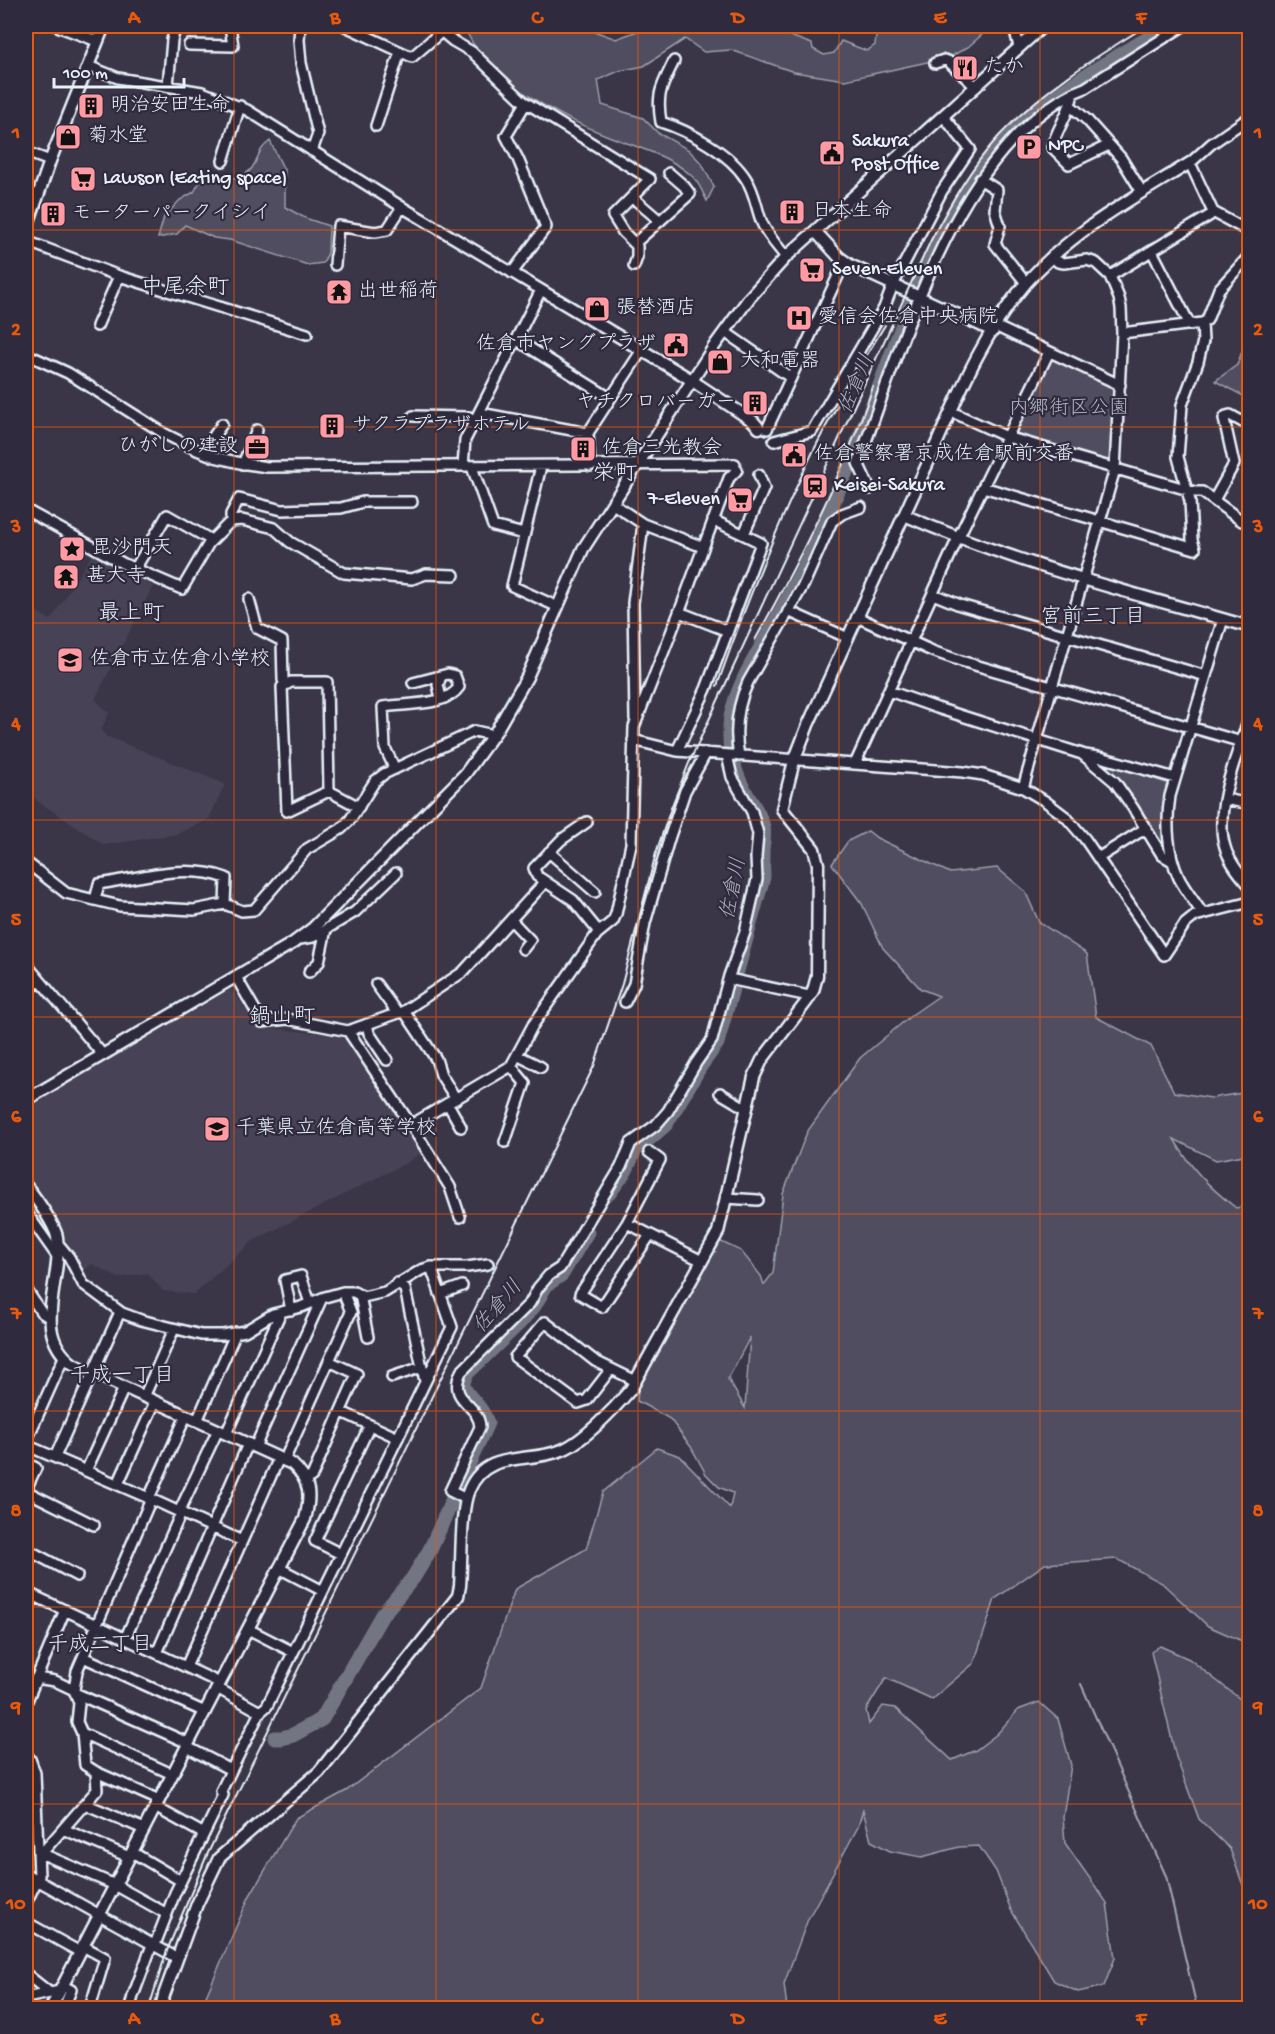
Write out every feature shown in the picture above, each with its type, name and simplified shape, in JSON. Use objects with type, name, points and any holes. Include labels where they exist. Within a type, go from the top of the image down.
[{"type":"street","points":[[57,26],[97,41]]},
{"type":"street","points":[[26,230],[50,161],[104,26]]},
{"type":"street","points":[[168,86],[172,40],[176,26]]},
{"type":"street","points":[[189,45],[233,46],[230,26]]},
{"type":"street","points":[[300,26],[301,63],[318,134],[312,151]]},
{"type":"street","points":[[345,26],[412,57],[438,28],[471,52],[526,102],[650,179],[613,216],[623,232],[637,246],[634,266]]},
{"type":"street","points":[[1017,26],[1016,35],[1019,47]]},
{"type":"street","points":[[26,1100],[300,939],[465,774],[493,735],[527,677],[584,549],[692,381],[750,297],[786,257],[1043,26]]},
{"type":"street","points":[[870,489],[858,463],[908,326],[956,220],[980,179],[1020,132],[1059,100],[1085,88],[1183,26]]},
{"type":"street","points":[[376,126],[400,52]]},
{"type":"street","points":[[935,63],[944,60],[948,62],[976,87]]},
{"type":"street","points":[[674,61],[658,93],[662,122],[682,129],[724,155],[740,171],[754,194],[762,225],[786,257]]},
{"type":"street","points":[[88,66],[118,78],[202,92],[240,106],[402,207],[642,350],[763,428],[790,378],[845,261]]},
{"type":"street","points":[[1073,93],[1071,106],[1055,135],[1052,147],[1069,164],[1109,145]]},
{"type":"street","points":[[512,273],[546,227],[506,136],[526,102]]},
{"type":"street","points":[[223,161],[240,106]]},
{"type":"street","points":[[1071,106],[1121,158],[1142,192]]},
{"type":"street","points":[[774,441],[812,431],[884,308],[893,285],[942,191],[970,149],[943,117]]},
{"type":"street","points":[[161,2008],[197,1904],[219,1857],[319,1772],[454,1603],[460,1586],[466,1499],[469,1488],[477,1476],[486,1467],[498,1462],[551,1454],[576,1443],[621,1402],[636,1381],[718,1232],[754,1077],[762,1060],[809,996],[817,976],[818,864],[814,849],[782,808],[794,761],[808,725],[974,363],[1010,303],[1052,256],[1098,219],[1190,163],[1211,144],[1250,117]]},
{"type":"street","points":[[26,152],[50,161]]},
{"type":"street","points":[[1190,163],[1214,212],[1250,232]]},
{"type":"street","points":[[635,243],[690,195],[684,186],[669,173]]},
{"type":"street","points":[[980,179],[997,190],[995,210],[1000,226],[996,244],[1026,283]]},
{"type":"street","points":[[632,197],[660,221]]},
{"type":"street","points":[[335,265],[338,226],[375,232],[387,230],[402,207]]},
{"type":"street","points":[[1110,276],[1214,212]]},
{"type":"street","points":[[815,231],[845,261],[893,285],[1120,385]]},
{"type":"street","points":[[26,241],[119,276],[307,334]]},
{"type":"street","points":[[1152,251],[1190,325]]},
{"type":"street","points":[[1122,333],[1190,325],[1207,320],[1219,290],[1250,255]]},
{"type":"street","points":[[1023,788],[1115,469],[1120,385],[1121,308],[1110,276],[1096,263],[1087,260],[1064,263],[1058,262],[1052,256]]},
{"type":"street","points":[[97,326],[119,276]]},
{"type":"street","points":[[524,534],[493,526],[467,466],[465,440],[541,290]]},
{"type":"street","points":[[983,487],[1195,549],[1192,540],[1190,501],[1178,457],[1182,405],[1198,362],[1203,341],[1202,323]]},
{"type":"street","points":[[725,332],[790,378]]},
{"type":"street","points":[[517,340],[610,398]]},
{"type":"street","points":[[590,466],[588,433],[642,350]]},
{"type":"street","points":[[855,764],[958,538],[1049,352]]},
{"type":"street","points":[[26,354],[68,373],[165,434],[202,452],[243,464],[267,467],[638,465],[736,467],[729,478],[635,724]]},
{"type":"street","points":[[952,412],[1007,437],[1194,492],[1202,492],[1242,521],[1250,514]]},
{"type":"street","points":[[480,413],[588,433]]},
{"type":"street","points":[[1214,500],[1234,464],[1224,419],[1230,415],[1250,426]]},
{"type":"street","points":[[413,416],[469,417],[474,422]]},
{"type":"street","points":[[202,452],[222,424]]},
{"type":"street","points":[[243,464],[257,430]]},
{"type":"street","points":[[542,466],[512,586],[558,607]]},
{"type":"street","points":[[744,534],[764,488],[759,475]]},
{"type":"street","points":[[231,521],[231,514],[239,498],[282,510],[341,508],[363,502],[412,502]]},
{"type":"street","points":[[612,504],[643,524],[703,547]]},
{"type":"street","points":[[739,756],[736,728],[742,695],[804,584],[832,521],[842,514],[861,507]]},
{"type":"street","points":[[26,510],[135,569],[182,589],[211,540],[231,521],[242,520],[274,528],[290,542],[344,573],[412,579],[426,574],[454,575]]},
{"type":"street","points":[[135,569],[167,515],[211,540]]},
{"type":"street","points":[[904,515],[1000,554],[1250,627]]},
{"type":"street","points":[[678,751],[706,689],[761,543],[713,520]]},
{"type":"street","points":[[411,1125],[511,1066],[533,1025],[599,932],[613,921],[616,914],[631,844],[635,724],[633,603],[643,524]]},
{"type":"street","points":[[933,594],[960,605],[1206,676]]},
{"type":"street","points":[[249,599],[257,628],[282,641],[283,680],[286,685]]},
{"type":"street","points":[[788,611],[848,638]]},
{"type":"street","points":[[679,612],[728,631]]},
{"type":"street","points":[[857,617],[911,642],[961,661],[1242,742]]},
{"type":"street","points":[[1202,913],[1179,880],[1172,861],[1168,812],[1175,778],[1222,619]]},
{"type":"street","points":[[395,769],[385,748],[383,707],[398,704],[418,705],[455,693],[459,687],[455,676],[448,674],[413,682]]},
{"type":"street","points":[[441,676],[438,685],[441,698]]},
{"type":"street","points":[[291,682],[327,682],[329,791],[287,811],[282,687],[291,682]]},
{"type":"street","points":[[889,691],[1082,754],[1175,778]]},
{"type":"street","points":[[1250,716],[1222,812],[1225,847],[1230,860],[1250,886]]},
{"type":"street","points":[[26,862],[66,893],[120,906],[194,910],[225,904],[242,911],[254,910],[306,849],[341,829],[350,820],[375,781],[475,731],[493,735]]},
{"type":"street","points":[[633,740],[678,751],[963,772],[1005,781],[1023,788],[1066,817],[1098,858],[1164,956],[1185,924],[1195,916],[1250,902]]},
{"type":"street","points":[[625,1002],[634,984],[645,923],[669,839],[685,791],[706,753]]},
{"type":"street","points":[[1082,754],[1115,782],[1162,855],[1172,861]]},
{"type":"street","points":[[466,1499],[450,1491],[480,1427],[480,1420],[476,1413],[461,1400],[457,1381],[461,1372],[530,1303],[538,1288],[549,1275],[560,1268],[621,1167],[631,1143],[656,1125],[668,1111],[696,1062],[712,1040],[745,932],[757,879],[758,834],[752,812],[732,777],[727,755]]},
{"type":"street","points":[[329,791],[359,807]]},
{"type":"street","points":[[1225,799],[1250,804]]},
{"type":"street","points":[[587,822],[561,840],[534,868],[537,876],[573,900],[599,932]]},
{"type":"street","points":[[1098,858],[1146,828]]},
{"type":"street","points":[[549,852],[595,892]]},
{"type":"street","points":[[95,900],[99,884],[184,872],[211,873],[226,878],[225,904]]},
{"type":"street","points":[[300,939],[313,938],[355,912],[396,873]]},
{"type":"street","points":[[236,977],[262,1022],[287,1019],[348,1031],[401,1012],[463,972],[545,882]]},
{"type":"street","points":[[511,920],[530,940],[523,949]]},
{"type":"street","points":[[309,972],[319,962],[326,929]]},
{"type":"street","points":[[26,964],[103,1054]]},
{"type":"street","points":[[729,979],[809,996]]},
{"type":"street","points":[[26,993],[39,980]]},
{"type":"street","points":[[376,984],[401,1012],[436,1059],[461,1127]]},
{"type":"street","points":[[367,1024],[369,1033],[387,1060]]},
{"type":"street","points":[[348,1031],[450,1187],[460,1217]]},
{"type":"street","points":[[517,1055],[541,1067]]},
{"type":"street","points":[[505,1142],[525,1083],[511,1066]]},
{"type":"street","points":[[720,1093],[747,1109]]},
{"type":"street","points":[[649,1152],[660,1161],[627,1223],[580,1294],[602,1306],[650,1234]]},
{"type":"street","points":[[26,1186],[56,1231],[57,1251],[50,1318],[51,1334],[55,1346],[64,1357],[73,1364],[281,1460],[299,1471],[306,1480],[310,1501],[305,1519],[82,1949],[58,1990],[51,2008]]},
{"type":"street","points":[[726,1198],[758,1200]]},
{"type":"street","points":[[26,1212],[57,1251]]},
{"type":"street","points":[[627,1223],[702,1261]]},
{"type":"street","points":[[57,1251],[60,1246],[69,1257],[83,1284],[120,1311],[141,1320],[201,1335],[245,1331],[273,1314],[343,1292],[354,1292],[363,1297],[386,1292],[397,1283],[431,1267],[467,1267],[488,1264]]},
{"type":"street","points":[[130,2008],[181,1881],[223,1795],[220,1791],[260,1712],[267,1706],[452,1327],[431,1267]]},
{"type":"street","points":[[125,1639],[180,1513],[286,1311],[285,1280],[301,1276],[310,1303]]},
{"type":"street","points":[[397,1283],[405,1289],[425,1381]]},
{"type":"street","points":[[440,1293],[462,1286]]},
{"type":"street","points":[[26,1291],[41,1312],[50,1318]]},
{"type":"street","points":[[186,1666],[242,1541],[351,1312],[343,1292]]},
{"type":"street","points":[[360,1295],[368,1337]]},
{"type":"street","points":[[157,1653],[212,1527],[322,1298]]},
{"type":"street","points":[[55,1457],[120,1311]]},
{"type":"street","points":[[611,1369],[587,1400],[578,1402],[514,1357],[545,1322],[595,1362],[611,1369],[636,1381]]},
{"type":"street","points":[[144,1397],[174,1329]]},
{"type":"street","points":[[197,1421],[236,1332]]},
{"type":"street","points":[[64,1357],[26,1443],[242,1541]]},
{"type":"street","points":[[306,1480],[312,1476],[357,1374],[329,1361]]},
{"type":"street","points":[[392,1377],[422,1367]]},
{"type":"street","points":[[86,1471],[124,1388]]},
{"type":"street","points":[[118,1484],[155,1402]]},
{"type":"street","points":[[342,1412],[398,1438]]},
{"type":"street","points":[[186,1416],[77,1671],[74,1691],[79,1703],[77,1722],[81,1733],[85,1765],[157,1804],[204,1834]]},
{"type":"street","points":[[341,1554],[315,1542],[370,1425]]},
{"type":"street","points":[[26,1463],[36,1468],[26,1490],[94,1525]]},
{"type":"street","points":[[26,1549],[77,1576]]},
{"type":"street","points":[[279,1568],[323,1591]]},
{"type":"street","points":[[26,1614],[30,1594],[186,1666],[260,1712]]},
{"type":"street","points":[[26,1703],[65,1610]]},
{"type":"street","points":[[248,1629],[293,1652]]},
{"type":"street","points":[[83,1657],[205,1712]]},
{"type":"street","points":[[36,1678],[55,1681],[188,1745],[231,1770]]},
{"type":"street","points":[[81,1733],[172,1774]]},
{"type":"street","points":[[26,1903],[39,1876],[40,1853],[35,1773],[27,1761]]},
{"type":"street","points":[[40,1853],[97,1790],[96,1772]]},
{"type":"street","points":[[85,1804],[144,1829]]},
{"type":"street","points":[[63,1829],[131,1855],[181,1881]]},
{"type":"street","points":[[40,1853],[115,1885],[167,1914]]},
{"type":"street","points":[[26,1875],[177,1958]]},
{"type":"street","points":[[26,1922],[105,1958],[90,2008]]},
{"type":"street","points":[[26,1974],[58,1990]]},
{"type":"street","points":[[26,1998],[58,1990],[71,1990],[64,2008]]},
{"type":"shaded area","name":"佐倉市立佐倉小学校","points":[[93,553],[153,586],[95,699],[109,713],[101,730],[106,736],[225,784],[209,819],[177,834],[104,845],[36,800],[26,784],[26,606],[51,620]]},
{"type":"shaded area","name":"千葉県立佐倉高等学校","points":[[231,989],[259,1027],[344,1036],[424,1151],[408,1162],[253,1241],[194,1294],[163,1291],[147,1273],[118,1278],[92,1264],[82,1272],[37,1187],[26,1176],[26,1108]]},
{"type":"green space","points":[[464,26],[580,26],[616,39],[651,26],[745,26],[753,33],[771,29],[812,44],[813,49],[824,55],[834,53],[841,41],[867,51],[875,45],[877,27],[904,27],[946,33],[957,26],[992,26],[968,47],[950,57],[845,80],[794,72],[731,50],[704,52],[685,39],[644,66],[619,71],[598,80],[602,105],[643,118],[658,133],[689,150],[702,164],[714,187],[707,201],[695,179],[675,163],[569,119],[526,94],[488,63],[474,45]]},
{"type":"green space","points":[[270,141],[285,172],[285,207],[305,218],[329,226],[328,253],[323,263],[308,265],[230,240],[214,238],[185,225],[177,234],[158,238],[164,217],[180,200],[194,192],[202,178],[229,178],[248,172]]},
{"type":"green space","points":[[1249,333],[1249,399],[1215,381],[1237,365]]},
{"type":"green space","name":"内郷街区公園","points":[[1054,357],[1115,386],[1113,461],[1110,464],[1015,436],[1012,429],[1046,363]]},
{"type":"green space","points":[[1100,761],[1170,784],[1163,823],[1166,851],[1164,852],[1101,766]]},
{"type":"green space","points":[[868,831],[877,838],[950,873],[997,868],[1025,891],[1039,922],[1087,954],[1096,1017],[1151,1046],[1174,1092],[1211,1098],[1249,1092],[1249,1154],[1216,1160],[1174,1139],[1194,1169],[1217,1192],[1236,1208],[1249,1205],[1249,1644],[1208,1626],[1162,1583],[1117,1559],[1045,1564],[995,1599],[974,1663],[932,1699],[886,1678],[866,1710],[869,1724],[883,1706],[895,1708],[952,1760],[976,1750],[997,1734],[1018,1710],[1039,1702],[1058,1719],[1071,1765],[1063,1817],[1065,1843],[1107,1903],[1115,1958],[1104,1986],[1078,1992],[1054,1981],[1011,1910],[996,1871],[979,1846],[959,1847],[922,1857],[890,1851],[871,1841],[863,1810],[858,1827],[808,1919],[784,1984],[787,2008],[201,2008],[249,1897],[296,1818],[346,1791],[481,1688],[515,1589],[586,1549],[603,1492],[657,1448],[680,1456],[730,1508],[733,1493],[719,1487],[706,1474],[691,1447],[670,1419],[637,1401],[640,1371],[713,1238],[741,1251],[761,1276],[764,1285],[773,1273],[783,1194],[807,1132],[860,1058],[913,1014],[939,996],[921,989],[883,948],[862,904],[832,864],[848,841]],"holes":[[[750,1337],[745,1408],[728,1379]]]},
{"type":"green space","points":[[1160,1646],[1189,1659],[1249,1706],[1249,1902],[1230,1849],[1199,1819],[1176,1757],[1151,1652]]},
{"type":"waterway","name":"佐倉川","points":[[609,1193],[626,1170],[637,1145],[650,1138],[666,1124],[701,1065],[717,1043],[763,877],[763,827],[759,815],[740,782],[732,759],[730,733],[734,706],[747,672],[789,597],[817,540],[859,440],[907,314],[936,248],[971,186],[991,158],[1015,131],[1069,87],[1170,26]]},
{"type":"waterway","name":"佐倉川","points":[[275,1738],[293,1735],[322,1719],[382,1615],[413,1578],[430,1550],[487,1423],[482,1412],[462,1385],[466,1374],[520,1322],[534,1306],[546,1285],[562,1274],[587,1232]]},
{"type":"waterway","points":[[1081,1684],[1166,1876],[1197,2008]]},
{"type":"railway","points":[[149,2008],[166,1953],[207,1855],[594,1066],[622,984],[656,853],[689,763],[931,240],[970,173],[999,136],[1015,120],[1069,76],[1146,26]]},
{"type":"railway","points":[[717,686],[756,580],[810,457],[885,325]]},
{"type":"railway","points":[[755,640],[820,516],[873,387]]},
{"type":"place","name":"たか","points":[[965,68]]},
{"type":"place","name":"明治安田生命","points":[[91,106]]},
{"type":"place","name":"菊水堂","points":[[68,137]]},
{"type":"place","name":"NPC","points":[[1029,147]]},
{"type":"place","name":"Sakura Post Office","points":[[832,153]]},
{"type":"place","name":"Lawson (Eating space)","points":[[83,179]]},
{"type":"place","name":"日本生命","points":[[792,212]]},
{"type":"place","name":"モーターパークイシイ","points":[[53,214]]},
{"type":"place","name":"Seven-Eleven","points":[[812,270]]},
{"type":"place","name":"出世稲荷","points":[[339,292]]},
{"type":"place","name":"張替酒店","points":[[597,309]]},
{"type":"place","name":"愛信会佐倉中央病院","points":[[799,318]]},
{"type":"place","name":"佐倉市ヤングプラザ","points":[[676,345]]},
{"type":"place","name":"大和電器","points":[[720,362]]},
{"type":"place","name":"ヤチクロバーガー","points":[[755,403]]},
{"type":"place","name":"サクラプラザホテル","points":[[332,426]]},
{"type":"place","name":"ひがしの建設","points":[[257,447]]},
{"type":"place","name":"佐倉三光教会","points":[[583,449]]},
{"type":"place","name":"佐倉警察署京成佐倉駅前交番","points":[[794,455]]},
{"type":"place","name":"Keisei-Sakura","points":[[815,486]]},
{"type":"place","name":"7-Eleven","points":[[740,500]]},
{"type":"place","name":"毘沙門天","points":[[72,549]]},
{"type":"place","name":"甚大寺","points":[[66,577]]},
{"type":"place","name":"佐倉市立佐倉小学校","points":[[70,660]]},
{"type":"place","name":"千葉県立佐倉高等学校","points":[[217,1129]]},
{"type":"district","name":"中尾余町","points":[[185,289]]},
{"type":"district","name":"栄町","points":[[615,475]]},
{"type":"district","name":"最上町","points":[[131,615]]},
{"type":"district","name":"宮前三丁目","points":[[1093,618]]},
{"type":"district","name":"鍋山町","points":[[282,1018]]},
{"type":"district","name":"千成一丁目","points":[[122,1377]]},
{"type":"district","name":"千成二丁目","points":[[100,1646]]}]
